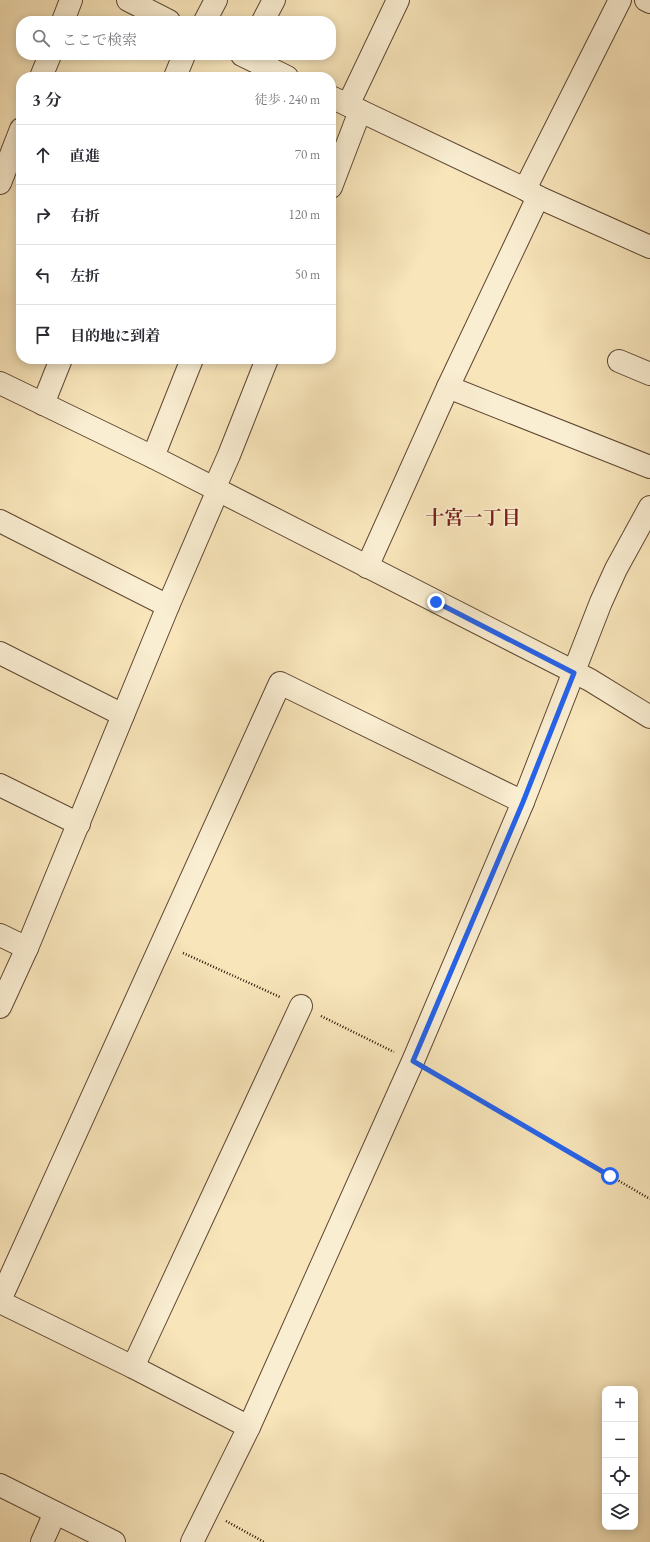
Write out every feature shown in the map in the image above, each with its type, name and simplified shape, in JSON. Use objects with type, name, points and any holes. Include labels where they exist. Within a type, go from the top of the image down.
[{"type":"street","points":[[65,16],[71,0]]},
{"type":"street","points":[[128,0],[159,16]]},
{"type":"street","points":[[208,16],[216,0]]},
{"type":"street","points":[[266,16],[274,0]]},
{"type":"street","points":[[336,159],[346,104],[398,0]]},
{"type":"street","points":[[367,567],[448,387],[531,193],[620,0]]},
{"type":"street","points":[[646,0],[650,2]]},
{"type":"street","points":[[43,72],[48,60]]},
{"type":"street","points":[[177,72],[182,60]]},
{"type":"street","points":[[253,60],[278,72]]},
{"type":"street","points":[[346,104],[531,193],[650,247]]},
{"type":"street","points":[[0,183],[16,142]]},
{"type":"street","points":[[619,361],[650,374]]},
{"type":"street","points":[[43,404],[59,364]]},
{"type":"street","points":[[153,457],[190,364]]},
{"type":"street","points":[[0,1007],[27,948],[79,824],[216,490],[265,364]]},
{"type":"street","points":[[0,383],[153,457],[574,673],[650,717]]},
{"type":"street","points":[[448,387],[650,467]]},
{"type":"street","points":[[192,1542],[248,1427],[413,1061],[523,802],[601,602],[616,569],[650,507]]},
{"type":"street","points":[[0,521],[168,606]]},
{"type":"street","points":[[0,653],[123,715]]},
{"type":"street","points":[[248,1427],[133,1367],[0,1301],[280,683],[523,802]]},
{"type":"street","points":[[0,785],[79,824]]},
{"type":"street","points":[[0,935],[27,948]]},
{"type":"street","points":[[133,1367],[301,1006]]},
{"type":"street","points":[[0,1485],[114,1542]]},
{"type":"street","points":[[42,1542],[55,1512]]},
{"type":"path","points":[[413,1061],[650,1199]]},
{"type":"path","points":[[207,1511],[264,1542]]},
{"type":"district","name":"十宮一丁目","points":[[473,517]]},
{"type":"route","points":[[436,602],[574,673],[523,802],[413,1061],[610,1176]]}]
